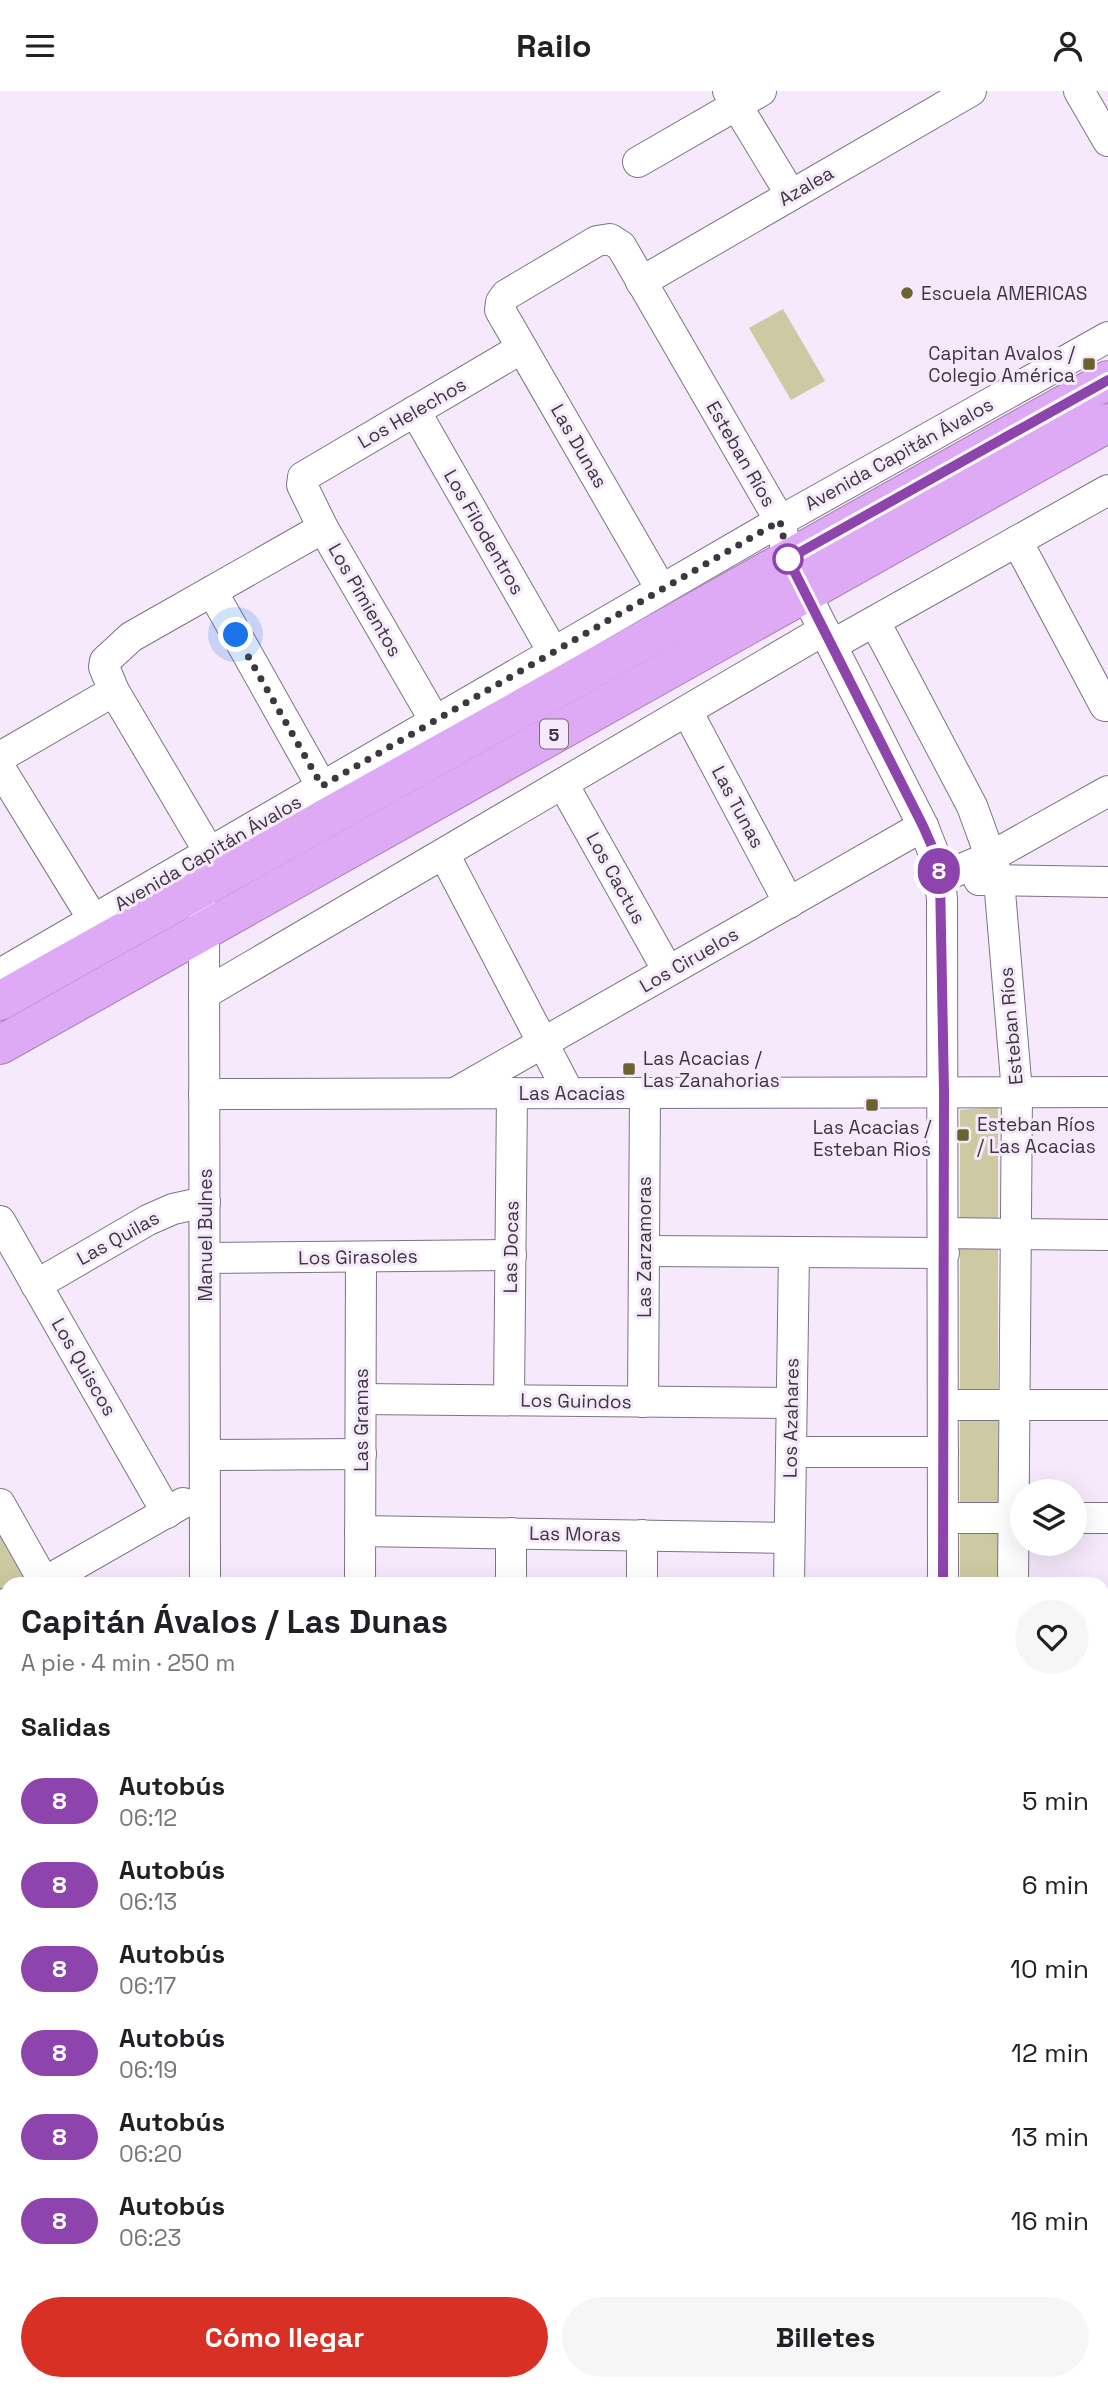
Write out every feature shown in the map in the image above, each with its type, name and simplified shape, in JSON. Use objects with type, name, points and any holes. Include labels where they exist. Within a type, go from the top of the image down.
[{"type":"highway","name":"Avenida Capitán Ávalos","points":[[0,1001],[100,930],[788,559],[1108,380]]},
{"type":"highway","name":"5","points":[[0,1045],[1108,423]]},
{"type":"street","name":"Azalea","points":[[641,282],[971,91]]},
{"type":"street","points":[[1079,91],[1108,141]]},
{"type":"street","points":[[638,162],[741,96],[791,195]]},
{"type":"street","name":"Esteban Ríos","points":[[501,302],[506,295],[597,241],[610,239],[621,246],[780,521],[788,559],[934,851],[940,878],[944,1092],[943,1577]]},
{"type":"street","name":"Las Dunas","points":[[501,302],[500,310],[662,589]]},
{"type":"street","name":"Avenida Capitán Ávalos","points":[[211,871],[322,786],[780,521],[1108,337]]},
{"type":"street","name":"Los Helechos","points":[[303,477],[522,348]]},
{"type":"street","name":"Los Filodentros","points":[[415,411],[553,652]]},
{"type":"street","name":"Los Pimientos","points":[[303,477],[302,485],[323,528],[435,721]]},
{"type":"street","points":[[204,994],[687,711],[828,638],[875,622],[1108,490]]},
{"type":"street","points":[[322,786],[212,591],[323,528]]},
{"type":"street","points":[[1017,541],[1105,706]]},
{"type":"street","name":"Manuel Bulnes","points":[[205,1577],[204,929],[211,871],[114,691],[104,667],[109,656],[131,636],[212,591]]},
{"type":"street","name":"Esteban Ríos","points":[[875,622],[972,806],[995,868],[1017,1092],[1017,1479]]},
{"type":"street","points":[[0,757],[114,691]]},
{"type":"street","name":"Las Tunas","points":[[687,711],[789,903]]},
{"type":"street","points":[[0,768],[100,930]]},
{"type":"street","name":"Los Cactus","points":[[563,784],[668,971]]},
{"type":"street","points":[[995,868],[1108,791]]},
{"type":"street","name":"Los Ciruelos","points":[[454,1093],[923,826]]},
{"type":"street","points":[[444,854],[569,1093]]},
{"type":"street","points":[[940,878],[995,868],[1108,882]]},
{"type":"street","name":"Avenida Capitán Ávalos","points":[[0,974],[100,930]]},
{"type":"street","name":"Las Acacias","points":[[204,1094],[1108,1092]]},
{"type":"street","name":"Las Docas","points":[[509,1400],[512,1093]]},
{"type":"street","name":"Las Zarzamoras","points":[[643,1402],[645,1093]]},
{"type":"street","name":"Las Quilas","points":[[36,1285],[148,1220],[173,1209],[205,1202]]},
{"type":"street","name":"Los Quiscos","points":[[0,1221],[167,1513]]},
{"type":"street","points":[[644,1251],[794,1252],[944,1243],[1016,1233],[1108,1235]]},
{"type":"street","name":"Los Azahares","points":[[789,1577],[794,1252]]},
{"type":"street","name":"Los Girasoles","points":[[205,1258],[511,1255]]},
{"type":"street","name":"Las Gramas","points":[[360,1577],[362,1257]]},
{"type":"street","name":"Los Guindos","points":[[361,1399],[791,1403]]},
{"type":"street","points":[[943,1405],[1108,1405]]},
{"type":"street","points":[[790,1452],[943,1452]]},
{"type":"street","points":[[205,1455],[361,1454]]},
{"type":"street","points":[[53,1577],[205,1491]]},
{"type":"street","points":[[0,1504],[39,1577]]},
{"type":"street","points":[[943,1518],[1010,1518]]},
{"type":"street","points":[[1087,1518],[1108,1518]]},
{"type":"street","name":"Las Moras","points":[[360,1531],[789,1538]]},
{"type":"street","points":[[511,1533],[511,1577]]},
{"type":"street","points":[[642,1535],[642,1577]]},
{"type":"street","name":"Esteban Ríos","points":[[1014,1577],[1015,1556]]},
{"type":"shaded area","points":[[783,309],[825,381],[791,400],[749,328]]},
{"type":"shaded area","points":[[998,1107],[998,1577],[960,1577],[960,1110]]},
{"type":"shaded area","points":[[0,1527],[25,1577],[0,1577]]},
{"type":"bus line","name":"8","points":[[943,1577],[944,1092],[942,899],[938,864],[923,826],[788,559],[1108,380]]},
{"type":"place","name":"Escuela AMERICAS","points":[[907,293]]},
{"type":"place","name":"Capitan Avalos / Colegio América","points":[[1089,364]]},
{"type":"place","name":"Las Acacias / Las Zanahorias","points":[[629,1069]]},
{"type":"place","name":"Las Acacias / Esteban Rios","points":[[872,1105]]},
{"type":"place","name":"Esteban Ríos / Las Acacias","points":[[963,1135]]},
{"type":"route","points":[[236,635],[322,786],[780,521],[788,559]]}]
